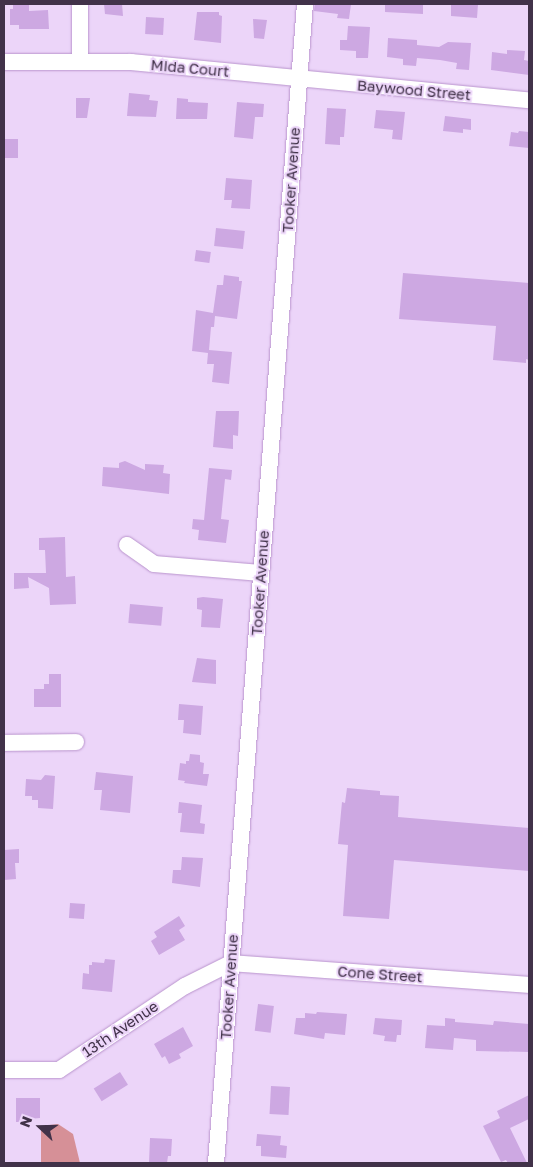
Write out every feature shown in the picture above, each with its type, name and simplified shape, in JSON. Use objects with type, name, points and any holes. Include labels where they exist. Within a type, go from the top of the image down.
[{"type":"street","points":[[80,4],[80,62]]},
{"type":"street","name":"Tooker Avenue","points":[[216,1163],[305,4]]},
{"type":"street","name":"Mida Court","points":[[4,62],[131,62],[299,80]]},
{"type":"street","name":"Baywood Street","points":[[299,80],[529,100]]},
{"type":"street","points":[[127,545],[154,564],[261,573]]},
{"type":"street","points":[[4,743],[76,742]]},
{"type":"street","name":"Cone Street","points":[[231,963],[529,985]]},
{"type":"street","name":"13th Avenue","points":[[4,1070],[59,1070],[185,986],[231,963]]},
{"type":"shaded area","points":[[58,1124],[73,1134],[80,1163],[41,1163],[41,1126]]},
{"type":"building","points":[[13,4],[29,4],[29,11],[48,10],[49,29],[19,29],[19,25],[10,25],[10,9],[13,9]]},
{"type":"building","points":[[104,4],[122,4],[123,16],[105,14]]},
{"type":"building","points":[[315,4],[351,4],[349,19],[337,18],[338,14],[314,11]]},
{"type":"building","points":[[385,4],[423,4],[423,14],[385,12]]},
{"type":"building","points":[[451,4],[478,4],[477,18],[451,16]]},
{"type":"building","points":[[197,12],[219,12],[219,15],[222,16],[221,43],[194,40]]},
{"type":"building","points":[[146,17],[164,18],[163,35],[145,34]]},
{"type":"building","points":[[253,19],[267,20],[264,39],[254,38]]},
{"type":"building","points":[[348,26],[370,27],[368,58],[356,58],[356,51],[340,50],[340,40],[347,40]]},
{"type":"building","points":[[388,38],[417,40],[417,45],[439,47],[448,42],[471,43],[469,70],[456,69],[457,63],[417,58],[416,66],[403,65],[403,59],[387,57]]},
{"type":"building","points":[[507,50],[525,51],[524,60],[529,61],[529,75],[491,70],[492,52],[507,54]]},
{"type":"building","points":[[129,93],[150,95],[149,100],[158,101],[156,117],[127,116]]},
{"type":"building","points":[[76,98],[90,98],[87,118],[76,118]]},
{"type":"building","points":[[177,98],[188,99],[188,102],[208,103],[207,119],[176,119]]},
{"type":"building","points":[[237,102],[264,104],[263,117],[255,117],[253,139],[234,137]]},
{"type":"building","points":[[327,108],[346,109],[344,137],[340,137],[340,145],[325,144]]},
{"type":"building","points":[[376,110],[405,112],[402,140],[392,139],[393,130],[374,128]]},
{"type":"building","points":[[445,116],[471,119],[471,130],[463,129],[463,133],[443,131]]},
{"type":"building","points":[[519,131],[529,132],[529,148],[509,146],[511,132],[518,133]]},
{"type":"building","points":[[4,139],[18,139],[18,158],[4,158]]},
{"type":"building","points":[[226,178],[252,180],[250,209],[231,208],[232,200],[224,200]]},
{"type":"building","points":[[216,228],[245,231],[243,249],[214,246]]},
{"type":"building","points":[[196,250],[211,252],[209,263],[194,261]]},
{"type":"building","points":[[403,273],[529,283],[529,360],[526,359],[526,363],[493,360],[496,326],[399,319]]},
{"type":"building","points":[[224,275],[239,277],[239,281],[242,281],[237,319],[215,316],[214,327],[211,327],[209,350],[232,352],[229,384],[212,382],[214,364],[207,364],[208,353],[192,351],[196,310],[213,313],[217,285],[223,285]]},
{"type":"building","points":[[216,411],[239,411],[238,436],[233,435],[233,449],[213,447]]},
{"type":"building","points":[[125,461],[145,470],[145,464],[164,465],[163,473],[170,474],[169,494],[102,486],[103,467],[119,468],[119,463]]},
{"type":"building","points":[[209,468],[232,470],[231,480],[225,479],[221,519],[229,520],[226,543],[198,540],[199,530],[192,529],[193,519],[204,520]]},
{"type":"building","points":[[65,537],[66,577],[75,576],[76,604],[50,605],[49,588],[28,577],[29,588],[14,589],[14,573],[46,573],[45,550],[39,550],[39,538]]},
{"type":"building","points":[[197,598],[223,599],[220,628],[201,627],[202,610],[197,609]]},
{"type":"building","points":[[130,604],[163,607],[161,626],[128,623]]},
{"type":"building","points":[[197,658],[216,660],[216,684],[192,682]]},
{"type":"building","points":[[49,674],[61,674],[61,707],[34,707],[34,689],[44,689],[44,684],[49,684]]},
{"type":"building","points":[[179,704],[203,706],[201,735],[183,733],[184,720],[178,720]]},
{"type":"building","points":[[190,754],[200,755],[200,762],[204,763],[203,774],[209,774],[207,786],[184,783],[185,781],[178,780],[180,763],[186,764],[186,761],[189,761]]},
{"type":"building","points":[[96,772],[133,776],[130,813],[100,810],[102,790],[94,790]]},
{"type":"building","points":[[45,775],[55,776],[53,809],[38,808],[38,800],[32,800],[32,796],[25,796],[26,779],[41,780]]},
{"type":"building","points":[[347,788],[380,791],[380,795],[399,796],[398,817],[529,828],[529,871],[394,860],[389,919],[343,916],[348,845],[338,844],[342,802],[345,803]]},
{"type":"building","points":[[179,802],[202,805],[200,823],[205,824],[204,834],[180,832],[182,813],[178,813]]},
{"type":"building","points":[[19,849],[19,863],[15,863],[16,879],[4,880],[4,850]]},
{"type":"building","points":[[182,857],[203,858],[200,887],[172,883],[173,870],[181,870]]},
{"type":"building","points":[[70,903],[85,904],[84,919],[69,918]]},
{"type":"building","points":[[179,916],[185,926],[179,930],[185,940],[159,955],[151,941],[157,937],[154,932]]},
{"type":"building","points":[[105,959],[115,960],[112,992],[82,989],[83,973],[89,974],[89,965],[92,965],[92,962],[104,963]]},
{"type":"building","points":[[258,1004],[274,1006],[271,1033],[255,1031]]},
{"type":"building","points":[[317,1012],[347,1014],[345,1035],[325,1033],[324,1039],[294,1034],[296,1018],[305,1018],[305,1013],[316,1014]]},
{"type":"building","points":[[375,1018],[402,1020],[401,1035],[397,1035],[396,1042],[384,1041],[385,1036],[373,1034]]},
{"type":"building","points":[[445,1018],[455,1019],[455,1022],[493,1025],[494,1021],[529,1024],[529,1052],[476,1051],[476,1040],[454,1038],[453,1050],[425,1048],[427,1025],[445,1026]]},
{"type":"building","points":[[183,1027],[193,1046],[179,1054],[181,1058],[169,1064],[165,1056],[162,1058],[154,1044]]},
{"type":"building","points":[[120,1072],[128,1085],[102,1101],[94,1088]]},
{"type":"building","points":[[271,1086],[290,1087],[289,1115],[270,1114]]},
{"type":"building","points":[[529,1095],[529,1119],[510,1128],[527,1163],[508,1163],[506,1160],[501,1162],[483,1126],[500,1118],[497,1111]]},
{"type":"building","points":[[16,1098],[40,1098],[40,1118],[28,1119],[28,1122],[16,1122]]},
{"type":"building","points":[[257,1134],[281,1136],[280,1145],[287,1146],[286,1158],[261,1156],[261,1146],[256,1146]]},
{"type":"building","points":[[150,1138],[172,1139],[171,1156],[168,1156],[167,1163],[149,1163]]}]
